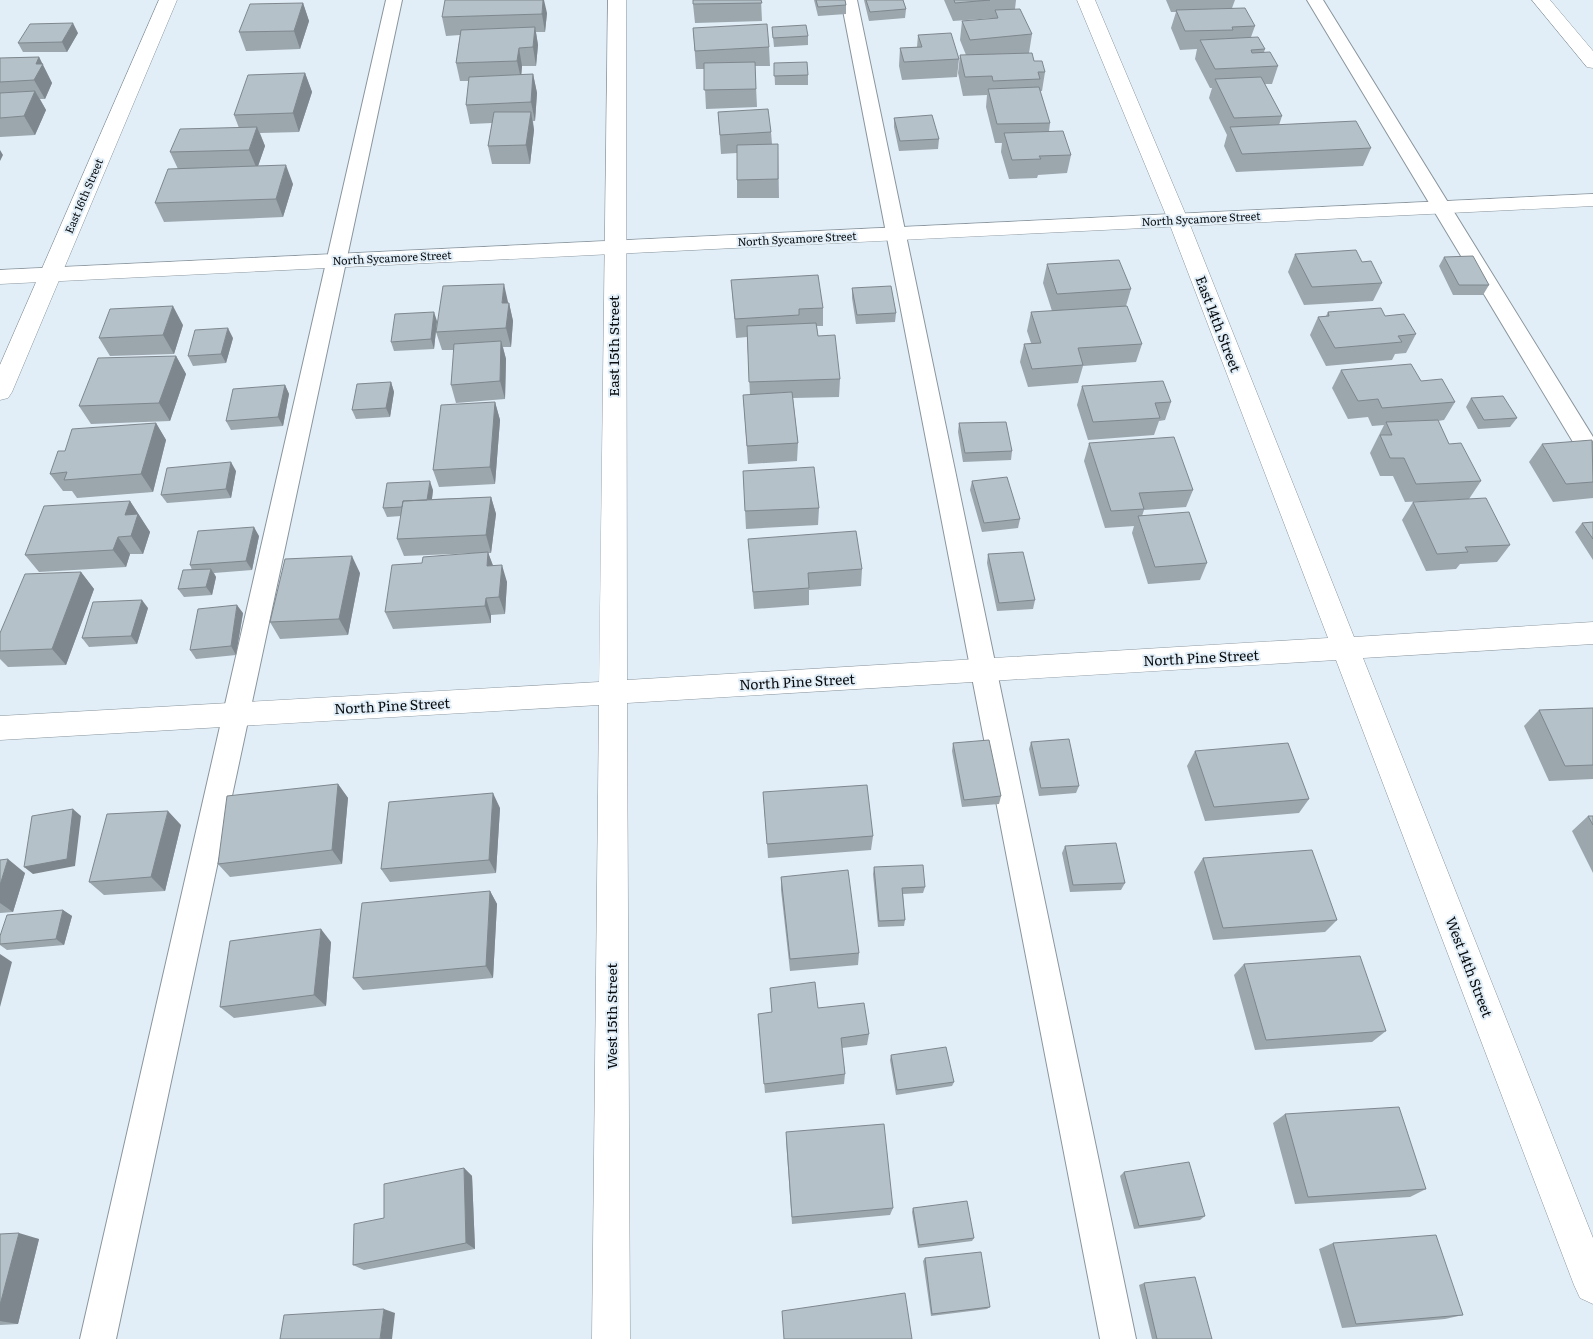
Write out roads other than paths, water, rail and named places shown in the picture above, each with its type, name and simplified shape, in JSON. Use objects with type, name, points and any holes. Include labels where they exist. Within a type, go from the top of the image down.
[{"type":"street","name":"East 16th Street","points":[[0,392],[168,0]]},
{"type":"street","name":"East 15th Street","points":[[613,693],[614,248],[617,0]]},
{"type":"street","name":"East 14th Street","points":[[1086,0],[1178,220],[1345,649]]},
{"type":"street","points":[[1541,0],[1593,63]]},
{"type":"street","name":"North Sycamore Street","points":[[0,277],[1593,200]]},
{"type":"street","name":"North Pine Street","points":[[0,728],[982,671],[1593,633]]},
{"type":"street","name":"West 14th Street","points":[[1345,649],[1593,1285]]},
{"type":"street","name":"West 15th Street","points":[[611,1339],[613,693]]},
{"type":"lane","points":[[98,1339],[394,0]]},
{"type":"lane","points":[[849,0],[982,671],[1118,1339]]},
{"type":"lane","points":[[1315,0],[1593,456]]}]
